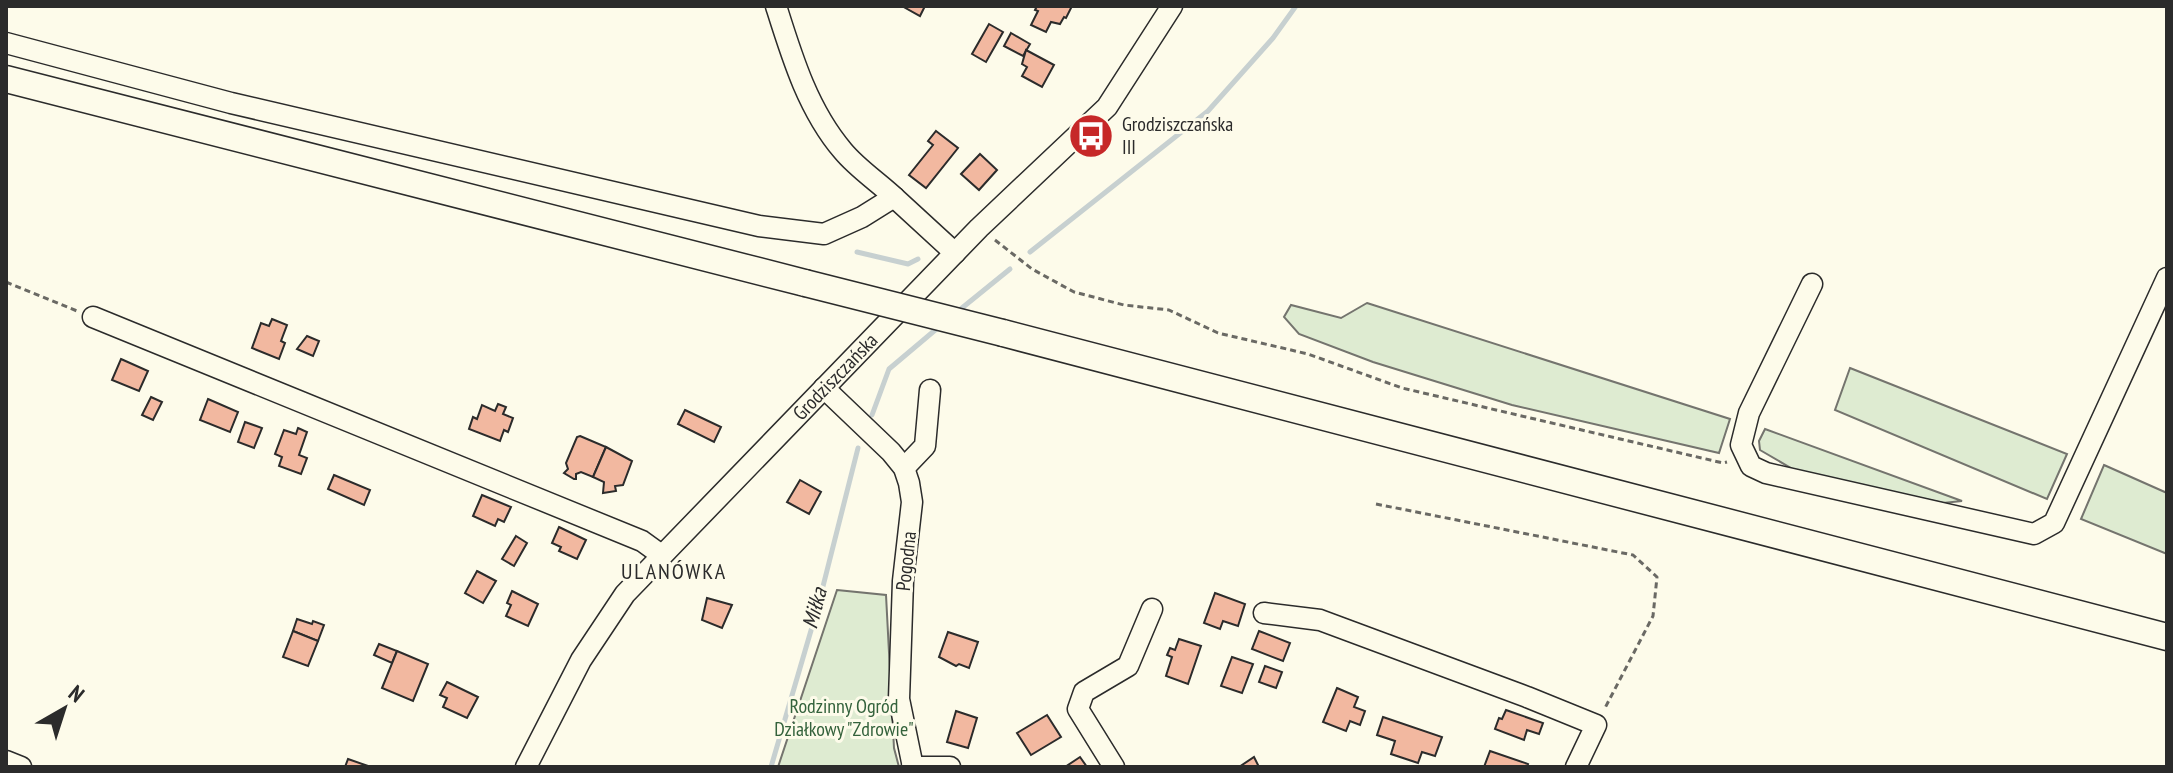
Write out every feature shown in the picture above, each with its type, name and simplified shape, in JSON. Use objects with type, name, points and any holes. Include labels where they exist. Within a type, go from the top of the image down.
[{"type":"main road","points":[[6,79],[1003,333],[2167,637]]},
{"type":"street","points":[[776,6],[793,61],[820,120],[844,153],[955,253]]},
{"type":"street","name":"Grodziszczańska","points":[[526,767],[581,660],[625,594],[660,554],[979,228],[1107,107],[1172,6]]},
{"type":"street","points":[[6,43],[231,103],[759,226],[824,234],[862,217],[894,197]]},
{"type":"street","points":[[1812,284],[1749,413],[1742,435],[1743,454],[1751,466],[1766,473],[2034,534],[2054,523],[2167,278]]},
{"type":"street","points":[[93,317],[642,541],[660,554]]},
{"type":"street","points":[[824,388],[904,468],[925,446],[930,390]]},
{"type":"street","name":"Pogodna","points":[[904,468],[912,502],[903,581],[899,699],[912,767]]},
{"type":"street","points":[[1114,767],[1078,709],[1084,692],[1128,666],[1152,609]]},
{"type":"street","points":[[1264,613],[1320,620],[1596,725],[1576,767]]},
{"type":"street","points":[[6,761],[21,767]]},
{"type":"street","points":[[912,767],[950,767]]},
{"type":"path","points":[[979,228],[1032,269],[1074,292],[1124,305],[1169,310],[1218,333],[1308,354],[1402,388],[1723,463],[1743,454]]},
{"type":"path","points":[[6,282],[93,317]]},
{"type":"path","points":[[1376,504],[1633,555],[1657,577],[1653,616],[1596,725]]},
{"type":"green space","points":[[1367,303],[1730,419],[1719,453],[1512,405],[1373,362],[1299,334],[1284,317],[1291,305],[1341,318]]},
{"type":"green space","points":[[1850,368],[2067,454],[2047,499],[1835,410]]},
{"type":"green space","points":[[1765,429],[1962,501],[1943,503],[1796,471],[1760,450],[1759,441]]},
{"type":"green space","points":[[2104,465],[2167,493],[2167,554],[2081,519]]},
{"type":"green space","name":"Rodzinny Ogród Działkowy \"Zdrowie\"","points":[[837,590],[886,595],[894,748],[899,767],[778,767]]},
{"type":"building","points":[[902,6],[925,6],[920,16]]},
{"type":"building","points":[[1037,6],[1072,6],[1060,24],[1051,22],[1046,32],[1031,25],[1038,11],[1035,10]]},
{"type":"building","points":[[989,24],[1003,32],[986,62],[972,54]]},
{"type":"building","points":[[1011,33],[1030,44],[1023,56],[1004,46]]},
{"type":"building","points":[[1026,50],[1054,65],[1042,87],[1022,76],[1027,67],[1022,64]]},
{"type":"building","points":[[936,131],[958,148],[926,188],[909,175],[933,145],[928,141]]},
{"type":"building","points":[[980,154],[997,170],[979,190],[961,174]]},
{"type":"building","points":[[272,319],[287,325],[279,359],[252,348],[261,323],[269,326]]},
{"type":"building","points":[[307,336],[319,341],[313,356],[297,349]]},
{"type":"building","points":[[121,359],[148,371],[139,391],[112,380]]},
{"type":"building","points":[[151,397],[162,402],[153,420],[142,415]]},
{"type":"building","points":[[208,399],[238,412],[230,432],[200,420]]},
{"type":"building","points":[[498,404],[506,407],[503,414],[513,418],[508,432],[504,430],[500,441],[469,429],[482,405],[495,411]]},
{"type":"building","points":[[685,410],[721,427],[714,442],[678,424]]},
{"type":"building","points":[[245,422],[262,428],[254,448],[238,442]]},
{"type":"building","points":[[298,428],[307,432],[299,455],[307,458],[301,474],[279,466],[282,457],[275,454],[284,430],[296,434]]},
{"type":"building","points":[[580,436],[606,447],[593,477],[581,472],[574,479],[564,473]]},
{"type":"building","points":[[606,447],[632,461],[623,485],[615,486],[616,491],[603,493],[604,482],[593,477]]},
{"type":"building","points":[[334,475],[370,490],[364,505],[328,489]]},
{"type":"building","points":[[800,480],[821,492],[809,514],[787,502]]},
{"type":"building","points":[[482,495],[511,507],[504,522],[498,519],[495,526],[473,516]]},
{"type":"building","points":[[559,527],[586,540],[577,559],[559,551],[561,547],[552,543]]},
{"type":"building","points":[[516,536],[527,543],[514,566],[502,559]]},
{"type":"building","points":[[477,571],[496,581],[483,603],[465,593]]},
{"type":"building","points":[[512,591],[538,604],[528,626],[506,616]]},
{"type":"building","points":[[1215,593],[1245,604],[1238,626],[1223,621],[1220,629],[1204,623]]},
{"type":"building","points":[[707,598],[732,605],[722,628],[702,620]]},
{"type":"building","points":[[297,619],[324,625],[318,641],[293,631]]},
{"type":"building","points":[[293,631],[318,641],[308,666],[283,657]]},
{"type":"building","points":[[1259,631],[1290,643],[1283,661],[1252,649]]},
{"type":"building","points":[[948,632],[978,642],[969,668],[959,664],[956,666],[939,657]]},
{"type":"building","points":[[1179,639],[1201,646],[1188,684],[1166,676],[1172,657],[1167,655],[1170,648],[1175,650]]},
{"type":"building","points":[[379,644],[397,651],[392,663],[374,655]]},
{"type":"building","points":[[397,651],[428,664],[413,701],[382,688]]},
{"type":"building","points":[[1232,657],[1253,664],[1242,693],[1221,686]]},
{"type":"building","points":[[1265,666],[1282,672],[1276,688],[1259,682]]},
{"type":"building","points":[[447,682],[478,697],[467,718],[443,707],[447,698],[440,695]]},
{"type":"building","points":[[1337,688],[1358,697],[1354,707],[1365,711],[1360,725],[1350,721],[1346,731],[1323,722]]},
{"type":"building","points":[[1506,710],[1543,723],[1539,734],[1527,730],[1524,740],[1495,729]]},
{"type":"building","points":[[956,711],[977,718],[968,748],[947,742]]},
{"type":"building","points":[[1047,715],[1061,737],[1031,755],[1017,733]]},
{"type":"building","points":[[1383,717],[1442,737],[1435,756],[1422,752],[1418,763],[1391,754],[1395,741],[1377,735]]},
{"type":"building","points":[[1490,751],[1528,764],[1527,767],[1484,767]]},
{"type":"building","points":[[1080,757],[1087,767],[1065,767]]},
{"type":"building","points":[[1254,757],[1259,767],[1239,767]]},
{"type":"building","points":[[348,759],[368,766],[345,767]]},
{"type":"waterway","points":[[1030,252],[1208,111],[1273,38],[1296,6]]},
{"type":"waterway","points":[[857,252],[908,264],[918,259]]},
{"type":"waterway","points":[[957,312],[1010,269]]},
{"type":"waterway","points":[[872,415],[889,369],[940,326]]},
{"type":"waterway","name":"Miłka","points":[[771,767],[817,610],[858,448]]},
{"type":"place","name":"Grodziszczańska III","points":[[1091,136]]},
{"type":"district","name":"ULANÓWKA","points":[[674,571]]}]
